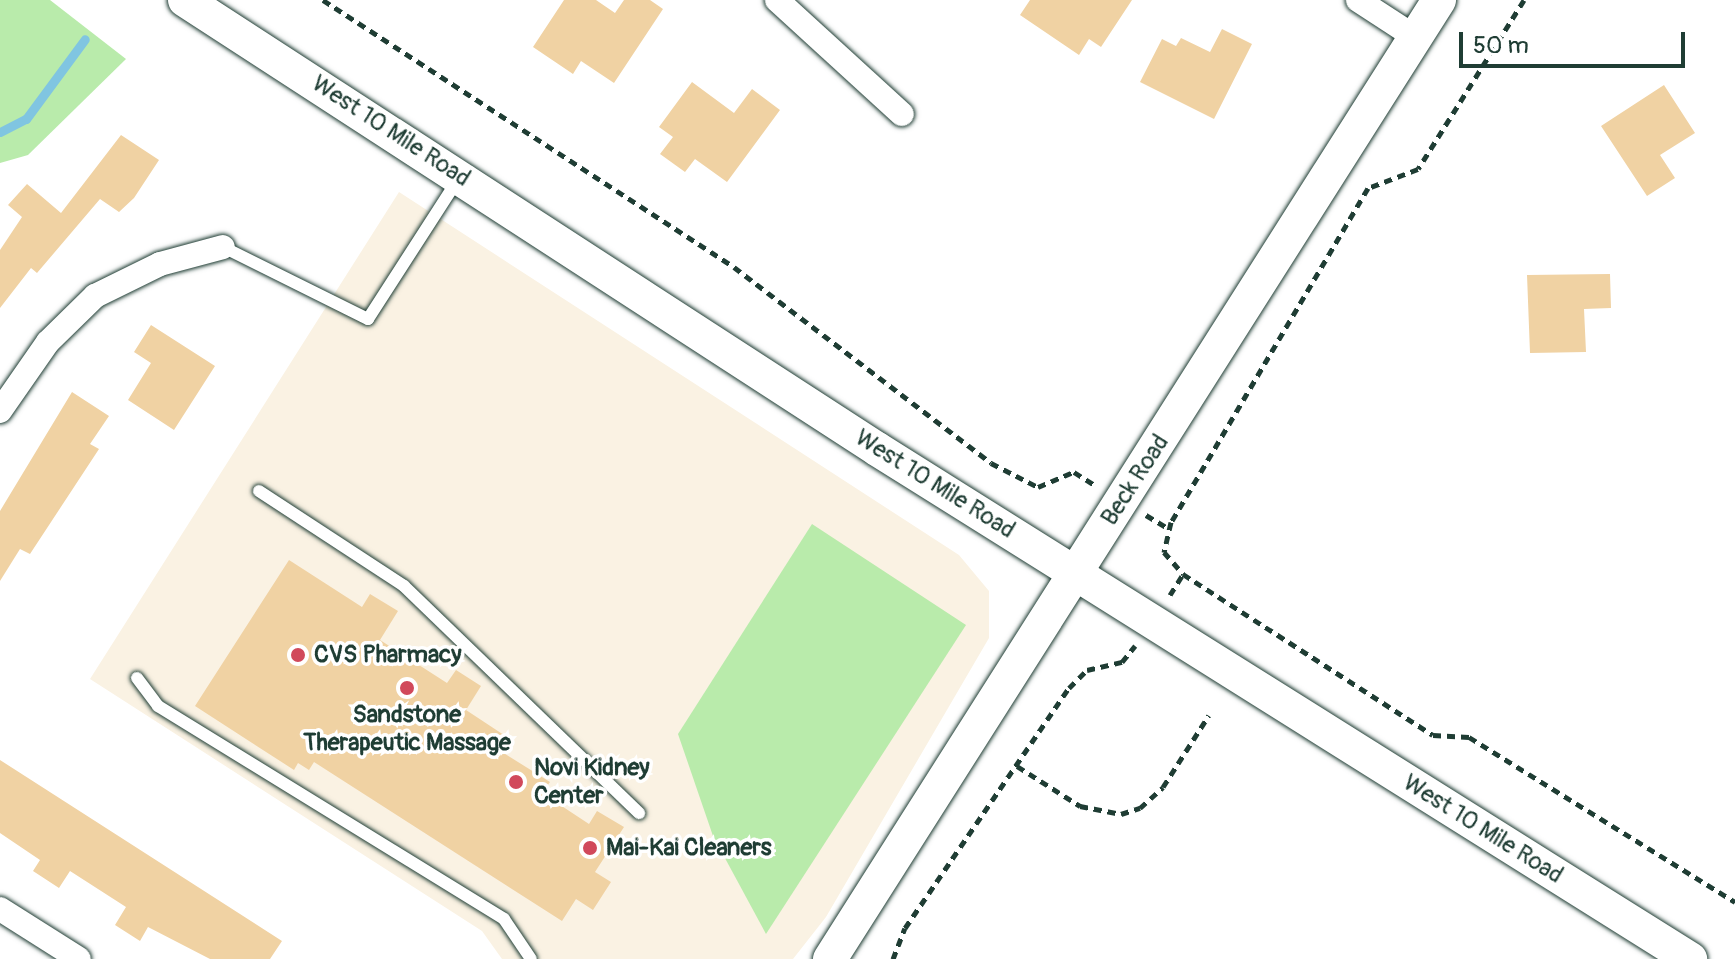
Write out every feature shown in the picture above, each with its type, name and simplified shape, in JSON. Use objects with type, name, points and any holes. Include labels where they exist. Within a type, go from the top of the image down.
[{"type":"main road","name":"West 10 Mile Road","points":[[185,0],[877,449],[1076,571],[1690,959]]},
{"type":"main road","name":"Beck Road","points":[[830,959],[1439,0]]},
{"type":"street","points":[[777,0],[902,114]]},
{"type":"street","points":[[1358,0],[1415,37]]},
{"type":"street","points":[[0,411],[48,342],[95,296],[160,264],[223,247]]},
{"type":"street","points":[[0,909],[79,959]]},
{"type":"lane","points":[[223,247],[368,319],[460,176]]},
{"type":"lane","points":[[259,491],[404,586],[639,813]]},
{"type":"lane","points":[[137,678],[158,706],[504,919],[531,959]]},
{"type":"path","points":[[323,0],[734,267],[991,463],[1038,487],[1074,472]]},
{"type":"path","points":[[1524,0],[1418,169],[1368,188],[1171,522],[1164,552],[1183,574],[1433,735],[1469,737],[1735,902]]},
{"type":"path","points":[[893,959],[905,928],[1077,678],[1122,662]]},
{"type":"path","points":[[1017,766],[1080,806],[1121,814],[1140,808],[1163,787],[1209,715]]},
{"type":"shaded area","points":[[399,192],[959,555],[989,591],[989,638],[826,917],[793,959],[502,959],[482,931],[90,679]]},
{"type":"green space","points":[[0,0],[50,0],[126,59],[28,155],[0,163]]},
{"type":"green space","points":[[812,524],[966,625],[766,934],[713,836],[678,734]]},
{"type":"building","points":[[564,0],[596,0],[615,13],[624,0],[650,0],[663,9],[614,83],[581,61],[573,74],[533,47]]},
{"type":"building","points":[[1030,0],[1132,0],[1101,47],[1089,39],[1079,55],[1020,15]]},
{"type":"building","points":[[1222,29],[1252,44],[1214,119],[1140,82],[1162,39],[1176,46],[1181,38],[1210,52]]},
{"type":"building","points":[[692,82],[734,113],[752,89],[780,110],[727,182],[695,159],[685,172],[660,154],[673,137],[659,127]]},
{"type":"building","points":[[1664,85],[1695,133],[1660,155],[1675,178],[1647,196],[1601,126]]},
{"type":"building","points":[[121,135],[159,160],[134,198],[119,212],[100,199],[37,273],[31,268],[0,308],[0,250],[22,217],[8,205],[27,184],[61,213]]},
{"type":"building","points":[[1610,274],[1611,308],[1584,309],[1586,352],[1530,353],[1527,275]]},
{"type":"building","points":[[151,325],[215,366],[174,430],[128,400],[151,363],[134,352]]},
{"type":"building","points":[[72,392],[109,416],[90,444],[99,449],[30,554],[20,549],[0,581],[0,511]]},
{"type":"building","points":[[289,560],[362,607],[370,594],[398,611],[380,640],[447,683],[456,670],[481,686],[466,710],[510,739],[502,752],[550,782],[542,793],[589,824],[597,811],[624,827],[595,872],[611,882],[593,910],[576,899],[562,921],[314,762],[309,770],[298,763],[294,770],[195,706]]},
{"type":"building","points":[[0,760],[282,941],[270,959],[210,959],[148,927],[140,941],[115,925],[126,907],[70,871],[59,888],[33,871],[40,860],[0,833]]},
{"type":"waterway","points":[[0,132],[26,119],[85,39]]},
{"type":"place","name":"CVS Pharmacy","points":[[298,655]]},
{"type":"place","name":"Sandstone Therapeutic Massage","points":[[407,688]]},
{"type":"place","name":"Novi Kidney Center","points":[[516,782]]},
{"type":"place","name":"Mai-Kai Cleaners","points":[[590,848]]}]
